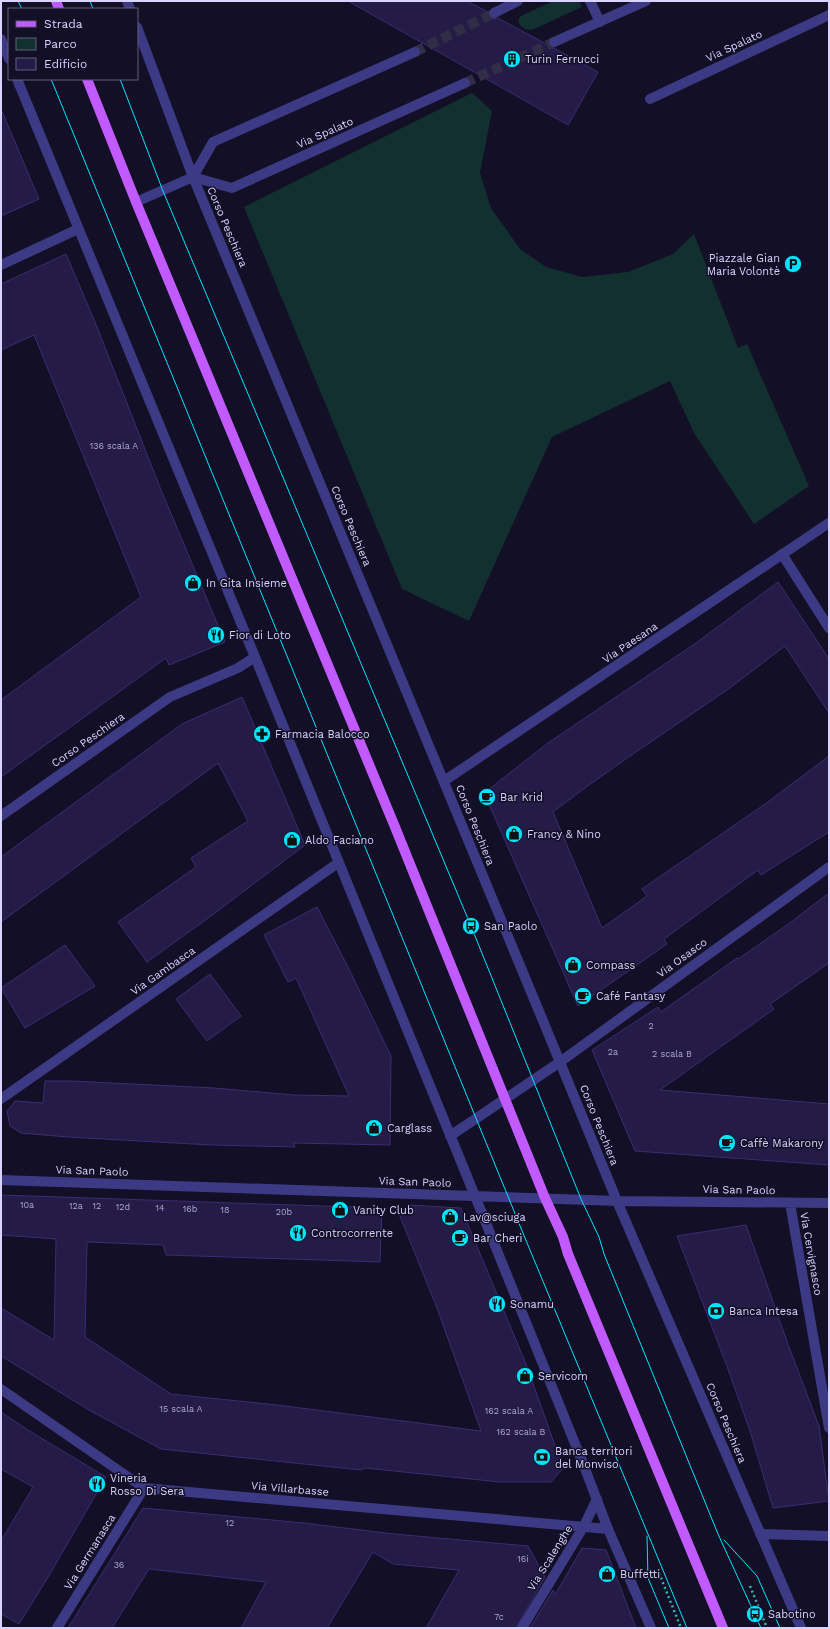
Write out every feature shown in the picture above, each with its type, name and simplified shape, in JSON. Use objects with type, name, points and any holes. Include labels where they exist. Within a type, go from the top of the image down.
[{"type":"main road","points":[[87,80],[136,202],[389,812],[545,1198],[563,1237],[577,1275],[723,1628]]},
{"type":"street","points":[[494,13],[518,1]]},
{"type":"street","points":[[590,1],[600,22]]},
{"type":"street","points":[[554,42],[646,1]]},
{"type":"street","name":"Via Spalato","points":[[650,99],[829,15]]},
{"type":"street","name":"Corso Peschiera","points":[[138,30],[193,177],[617,1201],[801,1628]]},
{"type":"street","points":[[2,44],[8,57]]},
{"type":"street","points":[[136,202],[193,177],[213,142],[415,52]]},
{"type":"street","points":[[17,80],[475,1196],[608,1529],[651,1628]]},
{"type":"street","name":"Via Spalato","points":[[193,177],[232,188],[465,83]]},
{"type":"street","points":[[1,265],[78,229]]},
{"type":"street","name":"Via Paesana","points":[[444,781],[829,523]]},
{"type":"street","points":[[782,554],[829,628]]},
{"type":"street","name":"Corso Peschiera","points":[[1,816],[170,697],[238,668],[255,657]]},
{"type":"street","name":"Via Gambasca","points":[[1,1099],[338,863]]},
{"type":"street","name":"Via Osasco","points":[[450,1136],[560,1062],[829,867]]},
{"type":"street","name":"Via San Paolo","points":[[1,1180],[617,1201],[829,1203]]},
{"type":"street","name":"Via Cervignasco","points":[[790,1203],[829,1428]]},
{"type":"street","name":"Via Villarbasse","points":[[1,1389],[144,1488],[608,1529]]},
{"type":"street","name":"Via Germanasca","points":[[57,1628],[144,1488]]},
{"type":"street","name":"Via Scalenghe","points":[[522,1628],[584,1526],[597,1499]]},
{"type":"street","points":[[760,1534],[829,1536]]},
{"type":"path","points":[[659,1573],[681,1628]]},
{"type":"path","points":[[750,1586],[768,1628]]},
{"type":"green space","points":[[553,1],[579,1],[582,7],[532,30],[525,29],[520,25],[518,20],[521,16]]},
{"type":"green space","points":[[472,93],[492,111],[480,173],[491,208],[520,249],[546,267],[582,277],[628,272],[673,254],[694,234],[738,348],[747,344],[809,486],[754,524],[694,433],[670,381],[552,437],[469,621],[402,589],[244,207]]},
{"type":"building","name":"Turin Ferrucci","points":[[348,1],[467,1],[488,12],[491,19],[498,18],[598,72],[568,125]]},
{"type":"building","points":[[1,109],[39,199],[1,216]]},
{"type":"building","points":[[66,254],[95,322],[159,485],[225,642],[169,665],[166,658],[1,777],[1,700],[141,597],[34,335],[1,350],[1,284]]},
{"type":"building","points":[[778,582],[829,659],[829,713],[785,646],[727,690],[633,754],[553,812],[602,928],[647,896],[642,889],[765,804],[829,756],[829,832],[761,875],[758,870],[664,939],[667,944],[578,1006],[484,793],[548,743],[696,643]]},
{"type":"building","points":[[242,697],[305,845],[147,962],[118,922],[196,867],[191,858],[248,821],[218,763],[1,922],[1,857],[182,724]]},
{"type":"building","points":[[829,893],[829,963],[770,1004],[774,1009],[660,1090],[829,1104],[829,1165],[635,1151],[592,1050],[658,1007],[661,1012],[737,958],[738,959],[787,925]]},
{"type":"building","points":[[317,907],[391,1056],[390,1145],[294,1143],[295,1147],[211,1145],[21,1133],[10,1126],[7,1111],[15,1101],[43,1103],[45,1081],[214,1088],[294,1095],[349,1096],[296,978],[288,982],[264,935]]},
{"type":"building","points":[[65,945],[95,986],[25,1028],[1,988]]},
{"type":"building","points":[[210,974],[241,1016],[207,1041],[176,999]]},
{"type":"building","points":[[1,1195],[382,1208],[380,1262],[166,1255],[163,1245],[87,1242],[85,1337],[171,1394],[277,1405],[481,1431],[437,1308],[397,1209],[410,1209],[410,1205],[461,1208],[526,1364],[563,1468],[551,1482],[500,1482],[365,1468],[361,1470],[161,1449],[89,1410],[1,1356],[1,1308],[54,1340],[56,1239],[1,1235]]},
{"type":"building","points":[[746,1225],[789,1347],[819,1426],[829,1501],[773,1508],[750,1431],[677,1236]]},
{"type":"building","points":[[1,1412],[31,1432],[106,1477],[19,1624],[1,1614],[1,1541],[33,1487],[1,1469]]},
{"type":"building","points":[[143,1508],[304,1523],[394,1534],[528,1546],[545,1577],[516,1628],[426,1628],[459,1570],[393,1564],[373,1552],[327,1628],[241,1628],[266,1582],[149,1569],[112,1628],[68,1628]]},
{"type":"building","points":[[582,1548],[606,1550],[636,1628],[530,1628],[553,1590],[555,1595]]},
{"type":"tunnel","points":[[415,52],[494,13]]},
{"type":"tunnel","points":[[465,83],[554,42]]},
{"type":"tram line","points":[[18,1],[22,8]]},
{"type":"tram line","points":[[90,1],[93,8]]},
{"type":"tram line","points":[[51,80],[525,1238],[687,1628]]},
{"type":"tram line","points":[[120,80],[163,191],[471,926],[581,1199],[599,1237],[604,1254],[718,1534],[761,1628]]},
{"type":"tram line","points":[[647,1536],[648,1578],[669,1628]]},
{"type":"tram line","points":[[724,1540],[757,1576],[780,1628]]},
{"type":"place","name":"Turin Ferrucci","points":[[512,59]]},
{"type":"place","name":"Piazzale Gian Maria Volontè","points":[[793,264]]},
{"type":"place","name":"In Gita Insieme","points":[[193,583]]},
{"type":"place","name":"Fior di Loto","points":[[216,635]]},
{"type":"place","name":"Farmacia Balocco","points":[[262,734]]},
{"type":"place","name":"Bar Krid","points":[[487,797]]},
{"type":"place","name":"Francy & Nino","points":[[514,834]]},
{"type":"place","name":"Aldo Faciano","points":[[292,840]]},
{"type":"place","name":"San Paolo","points":[[471,926]]},
{"type":"place","name":"Compass","points":[[573,965]]},
{"type":"place","name":"Café Fantasy","points":[[583,996]]},
{"type":"place","name":"Carglass","points":[[374,1128]]},
{"type":"place","name":"Caffè Makarony","points":[[727,1143]]},
{"type":"place","name":"Vanity Club","points":[[340,1210]]},
{"type":"place","name":"Lav@sciuga","points":[[450,1217]]},
{"type":"place","name":"Controcorrente","points":[[298,1233]]},
{"type":"place","name":"Bar Cherì","points":[[460,1238]]},
{"type":"place","name":"Sonamu","points":[[497,1304]]},
{"type":"place","name":"Banca Intesa","points":[[716,1311]]},
{"type":"place","name":"Servicom","points":[[525,1376]]},
{"type":"place","name":"Banca territori del Monviso","points":[[542,1457]]},
{"type":"place","name":"Vineria Rosso Di Sera","points":[[97,1484]]},
{"type":"place","name":"Buffetti","points":[[607,1574]]},
{"type":"place","name":"Sabotino","points":[[755,1614]]}]
